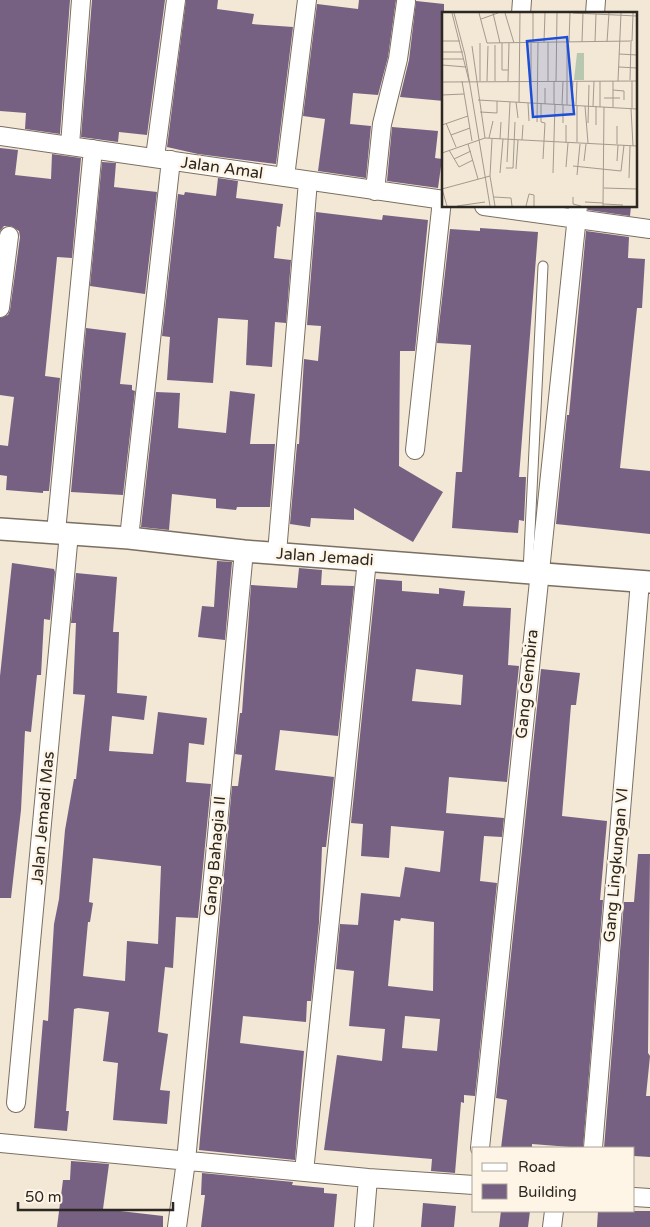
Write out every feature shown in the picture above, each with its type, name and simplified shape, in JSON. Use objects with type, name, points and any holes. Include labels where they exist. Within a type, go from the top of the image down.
[{"type":"street","points":[[70,146],[81,0]]},
{"type":"street","points":[[129,538],[176,0]]},
{"type":"street","points":[[285,177],[307,0]]},
{"type":"street","points":[[375,191],[382,124],[398,59],[406,2]]},
{"type":"street","name":"Jalan Amal","points":[[0,136],[442,200]]},
{"type":"street","name":"Jalan Jemadi Mas","points":[[16,1103],[93,148]]},
{"type":"street","points":[[277,553],[308,181]]},
{"type":"street","points":[[415,450],[442,208]]},
{"type":"street","points":[[507,208],[577,213],[650,229]]},
{"type":"street","name":"Gang Gembira","points":[[480,1147],[533,573],[577,213]]},
{"type":"street","points":[[0,308],[9,236]]},
{"type":"street","name":"Jalan Jemadi","points":[[0,529],[129,538],[244,551],[645,581]]},
{"type":"street","name":"Gang Bahagia II","points":[[177,1227],[186,1161],[244,551]]},
{"type":"street","points":[[304,1172],[367,560]]},
{"type":"street","name":"Gang Lingkungan VI","points":[[592,1147],[645,581]]},
{"type":"street","points":[[0,1143],[368,1178],[472,1185]]},
{"type":"street","points":[[364,1227],[368,1178]]},
{"type":"street","points":[[635,1196],[650,1198]]},
{"type":"street","points":[[552,1227],[554,1212]]},
{"type":"lane","points":[[533,573],[543,266]]},
{"type":"building","points":[[0,0],[70,0],[60,134],[25,129],[26,113],[0,111]]},
{"type":"building","points":[[92,0],[165,0],[147,135],[119,132],[118,142],[81,137]]},
{"type":"building","points":[[186,0],[218,0],[217,9],[254,14],[252,24],[293,27],[276,164],[198,154],[167,147]]},
{"type":"building","points":[[359,0],[396,0],[388,57],[378,95],[353,93],[350,124],[371,126],[366,178],[318,171],[325,119],[303,116],[317,4],[358,9]]},
{"type":"building","points":[[416,1],[444,4],[444,12],[442,12],[442,101],[400,97],[409,60]]},
{"type":"building","points":[[392,127],[438,131],[435,158],[442,159],[438,188],[387,181]]},
{"type":"building","points":[[0,148],[18,150],[15,175],[51,179],[52,154],[81,158],[72,258],[57,257],[45,376],[60,378],[49,491],[43,491],[43,493],[6,490],[7,476],[0,475],[0,445],[8,446],[14,397],[0,395],[0,318],[8,315],[10,310],[20,237],[19,231],[11,226],[4,226],[0,231]]},
{"type":"building","points":[[102,162],[116,163],[114,187],[157,192],[145,294],[90,286]]},
{"type":"building","points":[[218,178],[238,181],[236,198],[283,204],[280,227],[277,226],[274,258],[291,260],[286,323],[275,322],[272,367],[246,365],[248,320],[218,318],[213,383],[167,380],[170,337],[162,336],[178,194],[184,195],[185,192],[216,196]]},
{"type":"building","points":[[588,208],[631,208],[630,216],[588,210]]},
{"type":"building","points":[[316,212],[382,220],[383,215],[428,220],[415,351],[400,351],[399,466],[443,492],[413,542],[354,508],[354,520],[311,518],[310,527],[290,524],[297,444],[299,444],[304,359],[318,361],[321,326],[307,325]]},
{"type":"building","points":[[480,228],[538,232],[519,477],[526,477],[524,521],[519,520],[518,533],[452,528],[456,472],[462,472],[471,345],[437,343],[450,229],[480,231]]},
{"type":"building","points":[[586,231],[629,237],[628,258],[645,259],[642,308],[637,308],[620,468],[650,471],[650,534],[556,524],[567,415],[569,415]]},
{"type":"building","points":[[86,328],[126,333],[120,384],[132,385],[132,390],[135,391],[123,495],[71,492]]},
{"type":"building","points":[[230,391],[255,394],[250,444],[275,444],[270,507],[237,507],[236,510],[216,508],[216,499],[172,494],[169,530],[141,527],[156,392],[180,393],[178,428],[226,433]]},
{"type":"building","points":[[217,561],[232,562],[225,640],[198,637],[202,606],[214,607]]},
{"type":"building","points":[[12,563],[54,569],[55,572],[50,620],[44,619],[41,675],[37,675],[31,732],[25,731],[21,810],[11,898],[0,898],[0,676]]},
{"type":"building","points":[[299,568],[322,570],[321,585],[354,586],[338,736],[280,730],[275,770],[334,777],[326,847],[322,847],[319,922],[311,1001],[307,1001],[306,1022],[243,1016],[240,1043],[304,1051],[295,1160],[199,1150],[232,786],[238,786],[242,755],[235,754],[240,713],[242,713],[251,585],[297,588]]},
{"type":"building","points":[[76,573],[117,577],[113,632],[119,632],[117,693],[147,696],[144,720],[112,716],[109,751],[153,754],[158,712],[207,718],[204,745],[189,743],[186,782],[211,784],[198,918],[176,917],[173,968],[165,967],[158,1032],[168,1034],[160,1090],[170,1091],[167,1124],[113,1120],[118,1063],[103,1061],[109,1012],[78,1008],[74,1009],[66,1111],[69,1111],[67,1131],[34,1128],[43,1020],[48,1021],[54,924],[59,899],[65,830],[74,779],[76,779],[85,695],[73,694],[76,623],[71,623]],"holes":[[[93,858],[161,866],[158,944],[127,941],[125,981],[83,976],[88,922],[90,922],[93,903],[89,902]]]},
{"type":"building","points":[[376,579],[402,581],[402,591],[439,594],[439,588],[465,591],[463,606],[511,608],[508,665],[519,666],[507,782],[449,777],[446,813],[504,818],[502,837],[484,836],[480,881],[497,883],[475,1096],[464,1095],[464,1103],[461,1102],[455,1173],[431,1171],[432,1159],[324,1150],[337,1055],[382,1061],[385,1029],[349,1026],[354,971],[336,969],[340,924],[358,925],[361,893],[400,897],[405,867],[440,872],[444,831],[391,826],[389,858],[361,856],[363,824],[351,823]],"holes":[[[416,669],[463,675],[461,705],[412,701]],[[401,918],[434,922],[433,991],[388,986],[394,920],[400,921]],[[405,1016],[440,1019],[437,1051],[402,1048]]]},
{"type":"building","points":[[541,669],[580,673],[576,705],[571,705],[562,816],[607,821],[600,900],[603,900],[583,1147],[532,1144],[532,1147],[501,1147],[507,1100],[496,1098]]},
{"type":"building","points":[[638,854],[650,854],[648,1053],[650,1056],[646,1096],[650,1096],[650,1157],[635,1156],[635,1147],[604,1147],[624,902],[634,902]]},
{"type":"building","points":[[71,1161],[109,1164],[103,1209],[163,1216],[163,1227],[57,1227],[63,1180],[70,1180]]},
{"type":"building","points":[[202,1173],[293,1182],[292,1185],[324,1188],[324,1193],[337,1194],[334,1227],[201,1227],[205,1195],[201,1195]]},
{"type":"building","points":[[423,1203],[456,1206],[454,1227],[421,1227]]},
{"type":"building","points":[[650,1211],[650,1227],[597,1227],[598,1212]]},
{"type":"building","points":[[501,1212],[530,1212],[528,1227],[499,1227]]}]
